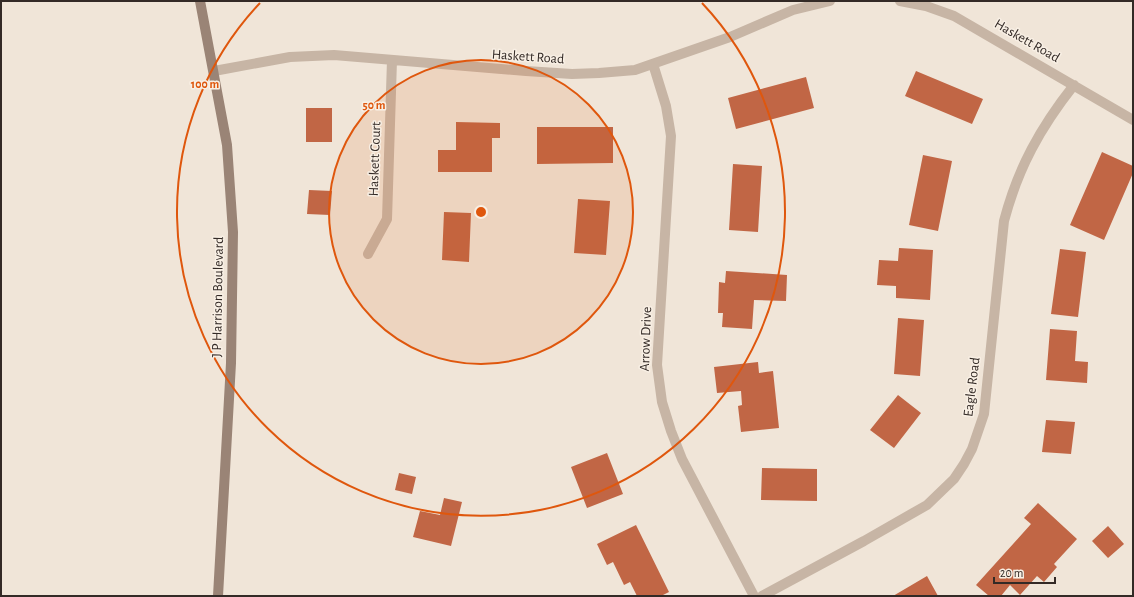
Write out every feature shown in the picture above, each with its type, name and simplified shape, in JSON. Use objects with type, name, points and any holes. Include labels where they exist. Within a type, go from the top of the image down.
[{"type":"street","name":"J P Harrison Boulevard","points":[[200,1],[227,145],[232,232],[231,363],[218,596]]},
{"type":"street","name":"Haskett Road","points":[[214,71],[290,57],[334,55],[572,74],[635,70],[730,37],[793,10],[830,1]]},
{"type":"street","name":"Haskett Road","points":[[900,1],[926,6],[954,16],[1133,120]]},
{"type":"street","name":"Haskett Court","points":[[368,254],[387,219],[392,60]]},
{"type":"street","name":"Arrow Drive","points":[[653,64],[666,106],[671,136],[657,365],[659,387],[670,431],[682,459],[754,596]]},
{"type":"street","name":"Eagle Road","points":[[762,596],[927,505],[954,479],[964,464],[977,437],[984,414],[1004,221],[1010,200],[1025,160],[1035,141],[1059,104],[1074,85]]},
{"type":"building","points":[[916,71],[983,99],[972,124],[905,96]]},
{"type":"building","points":[[806,77],[814,108],[736,129],[728,98]]},
{"type":"building","points":[[306,108],[332,108],[332,142],[306,142]]},
{"type":"building","points":[[456,122],[500,123],[500,138],[492,138],[492,172],[438,172],[438,150],[456,150]]},
{"type":"building","points":[[537,127],[613,127],[613,163],[537,164]]},
{"type":"building","points":[[1102,152],[1133,166],[1133,173],[1104,240],[1070,225]]},
{"type":"building","points":[[923,155],[952,161],[938,231],[909,225]]},
{"type":"building","points":[[733,164],[762,166],[758,232],[729,230]]},
{"type":"building","points":[[309,190],[332,191],[330,215],[307,214]]},
{"type":"building","points":[[578,199],[610,201],[606,255],[574,253]]},
{"type":"building","points":[[444,212],[471,213],[469,262],[442,260]]},
{"type":"building","points":[[899,248],[933,250],[930,300],[896,298],[896,286],[877,285],[879,260],[898,261]]},
{"type":"building","points":[[1060,249],[1086,252],[1078,317],[1051,314]]},
{"type":"building","points":[[726,271],[787,275],[786,301],[754,300],[752,329],[722,327],[723,313],[718,313],[719,282],[725,283]]},
{"type":"building","points":[[898,318],[924,320],[920,376],[894,374]]},
{"type":"building","points":[[1050,329],[1077,331],[1075,361],[1088,362],[1087,383],[1046,380]]},
{"type":"building","points":[[758,362],[759,373],[773,371],[779,428],[741,432],[738,406],[742,405],[741,391],[717,393],[714,367]]},
{"type":"building","points":[[898,395],[921,413],[894,448],[870,430]]},
{"type":"building","points":[[1046,420],[1075,422],[1071,454],[1042,452]]},
{"type":"building","points":[[607,453],[623,494],[587,508],[571,467]]},
{"type":"building","points":[[762,468],[817,469],[817,501],[761,500]]},
{"type":"building","points":[[399,473],[416,477],[412,494],[395,490]]},
{"type":"building","points":[[444,498],[462,502],[451,546],[413,537],[420,511],[440,515]]},
{"type":"building","points":[[1038,503],[1077,539],[1054,564],[1057,567],[1044,582],[1037,576],[1020,595],[1010,585],[1001,596],[989,596],[976,585],[1031,524],[1024,518]]},
{"type":"building","points":[[636,525],[669,592],[661,596],[637,596],[630,582],[624,585],[613,562],[607,565],[597,544]]},
{"type":"building","points":[[1108,526],[1124,544],[1108,558],[1092,541]]},
{"type":"building","points":[[927,576],[938,596],[893,596]]}]
